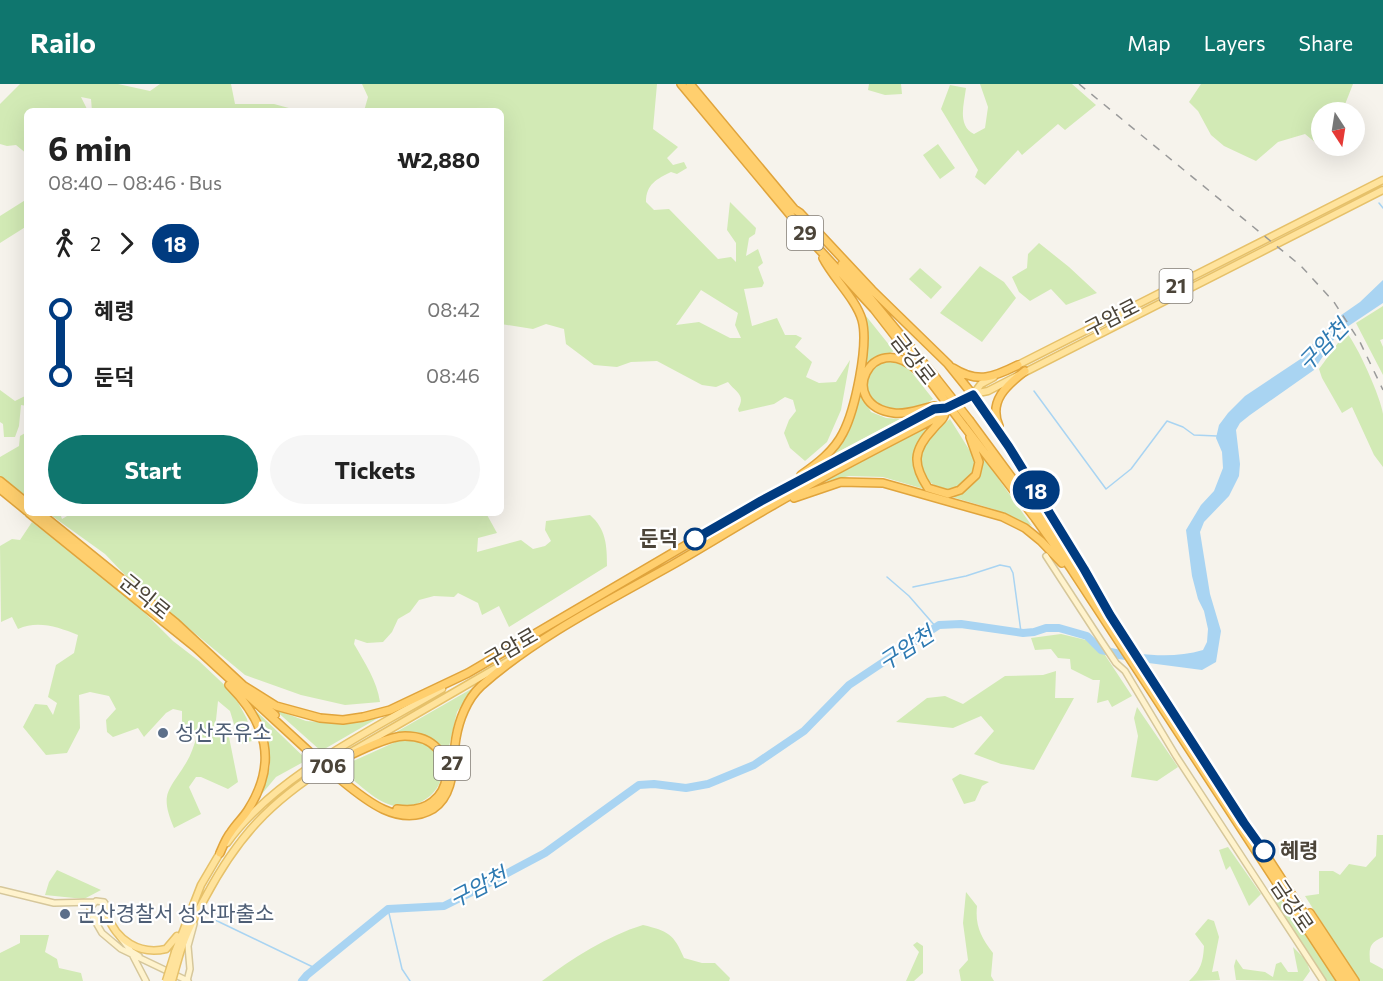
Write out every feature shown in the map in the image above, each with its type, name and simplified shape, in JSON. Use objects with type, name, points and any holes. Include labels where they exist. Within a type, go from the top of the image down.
[{"type":"highway","name":"금강로","points":[[681,84],[817,248],[874,309],[933,380]]},
{"type":"highway","name":"금강로","points":[[690,84],[877,305],[967,424],[1107,617],[1266,853],[1348,981]]},
{"type":"highway","points":[[794,209],[948,364],[973,395],[1009,447],[1084,569],[1107,617]]},
{"type":"highway","points":[[761,501],[802,475],[833,448],[843,433],[849,417],[858,381],[865,336],[861,318],[817,248]]},
{"type":"highway","name":"21","points":[[933,380],[899,357],[890,357],[883,358],[867,368],[862,383],[863,391],[875,407],[889,412],[897,414],[933,406],[946,408]]},
{"type":"highway","points":[[948,364],[964,375],[975,378],[989,377],[1018,365]]},
{"type":"highway","name":"21","points":[[1009,447],[994,416],[998,398],[1006,386],[1025,371]]},
{"type":"highway","name":"구암로","points":[[468,673],[761,501],[934,409],[946,408],[973,395]]},
{"type":"highway","points":[[946,408],[944,420],[928,434],[916,456],[916,466],[928,488],[948,494],[960,490],[976,475],[979,462],[967,424]]},
{"type":"highway","name":"구암로","points":[[538,643],[766,509],[938,417],[946,408]]},
{"type":"highway","points":[[0,481],[24,501]]},
{"type":"highway","points":[[766,509],[842,482],[865,482],[883,483],[1004,518],[1025,528],[1041,541],[1107,617]]},
{"type":"highway","name":"군익로","points":[[0,489],[24,509]]},
{"type":"highway","name":"군익로","points":[[33,516],[183,638]]},
{"type":"highway","name":"군익로","points":[[44,516],[176,622],[244,686]]},
{"type":"highway","points":[[183,638],[317,756],[342,778],[385,806],[400,810],[414,809],[435,801],[446,781],[443,755],[433,744],[422,738],[404,736],[368,748],[328,766]]},
{"type":"highway","points":[[183,638],[241,698],[254,716],[264,738],[266,758],[261,781],[248,809],[230,833],[220,853]]},
{"type":"highway","name":"27","points":[[342,778],[373,804],[386,811],[405,815],[433,808],[445,796],[450,786],[456,735],[461,717],[469,702],[479,688],[538,643]]},
{"type":"highway","points":[[244,686],[276,706],[320,718],[343,720],[390,710],[468,673]]},
{"type":"highway","name":"금강로","points":[[1147,678],[1341,981]]},
{"type":"highway","points":[[244,686],[317,756]]},
{"type":"highway","points":[[1266,853],[1281,870],[1355,981]]},
{"type":"main road","name":"구암로","points":[[973,395],[981,384],[1383,180]]},
{"type":"main road","name":"구암로","points":[[973,395],[988,391],[1383,189]]},
{"type":"main road","name":"구암로","points":[[166,981],[196,913],[216,878],[239,842],[282,798],[328,766],[538,643]]},
{"type":"main road","name":"구암로","points":[[172,981],[183,928],[201,885],[232,836],[259,808],[320,761],[468,673]]},
{"type":"main road","points":[[107,914],[116,932],[135,948],[154,951],[166,949],[172,945],[183,928]]},
{"type":"street","points":[[1046,556],[1116,663],[1125,671],[1176,756],[1323,981]]},
{"type":"street","points":[[0,890],[54,903],[101,901],[107,905],[107,914],[100,919],[95,918]]},
{"type":"street","points":[[76,902],[90,911],[102,933],[121,949],[151,963]]},
{"type":"street","points":[[90,911],[96,902]]},
{"type":"street","points":[[116,932],[131,951],[187,981],[190,969],[188,946],[196,913]]},
{"type":"street","points":[[102,933],[110,922]]},
{"type":"street","points":[[132,956],[146,981]]},
{"type":"green space","points":[[20,84],[118,84],[150,91],[160,84],[231,84],[235,104],[274,104],[289,108],[92,108],[91,99],[81,97],[86,108],[24,108],[24,152],[16,145],[0,144],[0,104]]},
{"type":"green space","points":[[362,84],[657,84],[653,129],[678,147],[667,158],[673,165],[684,162],[687,168],[677,174],[671,172],[653,183],[646,196],[646,202],[654,210],[669,209],[718,259],[731,257],[736,262],[736,243],[727,230],[730,202],[756,228],[755,234],[749,238],[746,256],[758,249],[763,263],[758,267],[764,283],[762,287],[744,289],[752,326],[777,318],[785,335],[796,335],[802,338],[795,347],[812,362],[806,377],[819,383],[836,382],[850,360],[841,410],[827,442],[805,461],[790,448],[784,433],[789,420],[796,411],[793,400],[785,397],[774,404],[739,412],[741,400],[739,394],[728,382],[716,387],[702,385],[657,361],[631,362],[617,367],[594,365],[566,344],[564,329],[546,324],[533,329],[504,324],[504,108],[365,108],[368,97]],"holes":[[[701,290],[738,313],[735,325],[741,338],[730,338],[699,322],[676,325]]]},
{"type":"green space","points":[[869,84],[901,84],[902,94],[885,95],[868,90]]},
{"type":"green space","points":[[980,84],[1072,84],[1096,105],[1065,130],[1058,124],[1022,155],[1018,150],[985,185],[975,177],[978,170],[941,109],[950,85],[966,88],[963,107],[965,126],[974,134],[985,128],[988,107]]},
{"type":"green space","points":[[1201,84],[1353,84],[1346,102],[1311,102],[1311,139],[1305,134],[1278,142],[1256,161],[1224,146],[1211,135],[1198,111],[1189,102]]},
{"type":"green space","points":[[938,144],[955,168],[940,179],[923,155]]},
{"type":"green space","points":[[24,201],[24,228],[0,243],[0,216]]},
{"type":"green space","points":[[1039,243],[1097,293],[1066,305],[1051,289],[1030,301],[1019,292],[1012,277],[1027,268],[1028,254]]},
{"type":"green space","points":[[980,266],[1004,282],[1016,298],[982,342],[940,313]]},
{"type":"green space","points":[[920,268],[942,287],[931,299],[909,279]]},
{"type":"green space","points":[[1383,306],[1383,339],[1380,340],[1383,347],[1383,375],[1356,323]]},
{"type":"green space","points":[[862,311],[894,351],[869,364],[863,370],[866,341]]},
{"type":"green space","points":[[1346,332],[1362,359],[1381,406],[1383,467],[1374,455],[1352,407],[1342,413],[1319,369]]},
{"type":"green space","points":[[883,361],[898,362],[909,369],[933,399],[905,410],[890,409],[877,404],[865,387],[871,368]]},
{"type":"green space","points":[[0,390],[15,401],[24,396],[24,406],[21,405],[19,426],[15,437],[4,437],[3,424],[0,422]]},
{"type":"green space","points":[[859,390],[871,412],[886,418],[900,419],[834,454],[850,426]]},
{"type":"green space","points":[[950,419],[975,459],[970,477],[961,486],[951,489],[940,488],[931,483],[924,475],[921,464],[922,452],[929,438]]},
{"type":"green space","points":[[930,424],[919,441],[914,456],[916,471],[924,489],[883,477],[849,476],[821,483]]},
{"type":"green space","points":[[24,434],[24,496],[0,476],[0,457],[19,446],[20,436]]},
{"type":"green space","points":[[981,454],[1032,526],[993,509],[952,497],[975,481],[980,469]]},
{"type":"green space","points":[[590,515],[599,526],[604,538],[607,566],[509,627],[499,606],[482,615],[478,603],[458,593],[454,597],[434,596],[419,600],[410,612],[398,619],[392,632],[383,642],[367,643],[355,639],[354,644],[373,679],[380,702],[345,705],[301,695],[245,675],[126,576],[105,554],[52,516],[61,516],[62,519],[67,516],[488,516],[497,533],[478,538],[477,552],[521,540],[533,549],[545,546],[551,541],[545,530],[546,521]]},
{"type":"green space","points":[[32,522],[131,599],[173,641],[199,661],[233,693],[247,719],[252,741],[240,744],[230,711],[218,701],[212,731],[228,732],[238,782],[228,789],[196,777],[189,787],[201,814],[174,828],[167,807],[168,793],[188,760],[197,736],[182,734],[182,711],[173,709],[166,713],[144,737],[138,728],[113,737],[107,732],[106,720],[116,709],[109,696],[90,692],[79,695],[80,728],[67,753],[46,755],[23,727],[35,704],[47,705],[53,715],[57,703],[48,697],[56,665],[74,653],[78,635],[56,627],[40,625],[18,629],[12,617],[1,622],[0,546],[12,539],[20,540]]},
{"type":"green space","points":[[1061,634],[1086,640],[1105,655],[1132,696],[1112,707],[1108,700],[1097,703],[1100,680],[1093,680],[1071,669],[1070,659],[1058,658],[1051,649],[1035,650],[1031,638]]},
{"type":"green space","points":[[1056,671],[1055,698],[1074,698],[1034,770],[1001,764],[974,754],[994,731],[981,716],[953,728],[896,722],[927,698],[945,696],[963,704],[1005,676],[1043,675]]},
{"type":"green space","points":[[473,688],[457,712],[447,755],[422,736],[391,735]]},
{"type":"green space","points":[[1137,707],[1178,767],[1157,781],[1131,777],[1138,736],[1134,718]]},
{"type":"green space","points":[[253,708],[307,760],[276,777],[261,795],[270,766],[265,729]]},
{"type":"green space","points":[[274,709],[306,721],[345,724],[378,718],[321,751]]},
{"type":"green space","points":[[402,739],[429,746],[444,771],[437,788],[422,802],[402,807],[388,804],[369,793],[340,767]]},
{"type":"green space","points":[[960,774],[989,782],[982,786],[975,801],[964,804],[952,779]]},
{"type":"green space","points":[[1377,835],[1383,835],[1383,937],[1372,944],[1370,962],[1383,969],[1383,981],[1359,981],[1305,896],[1319,894],[1319,871],[1333,871],[1340,875],[1349,864],[1366,867],[1376,856]]},
{"type":"green space","points":[[1228,847],[1261,894],[1249,906],[1230,866],[1226,870],[1219,850]]},
{"type":"green space","points":[[57,870],[101,890],[84,899],[45,895],[49,882]]},
{"type":"green space","points":[[966,892],[977,906],[980,931],[993,953],[991,976],[994,981],[961,981],[959,970],[968,960],[963,923]]},
{"type":"green space","points":[[1276,892],[1337,981],[1327,981],[1269,893]]},
{"type":"green space","points":[[1208,919],[1214,921],[1219,937],[1212,972],[1218,971],[1220,980],[1189,981],[1199,969],[1203,957],[1204,946],[1195,934]]},
{"type":"green space","points":[[643,925],[659,929],[669,935],[684,958],[702,963],[715,963],[730,978],[729,981],[542,981],[591,948]]},
{"type":"green space","points":[[20,935],[49,935],[45,952],[57,959],[59,968],[81,973],[83,981],[0,981],[0,953],[20,943]]},
{"type":"green space","points":[[917,942],[923,946],[923,973],[914,981],[906,981],[919,952],[913,945]]},
{"type":"green space","points":[[1293,947],[1306,960],[1310,971],[1303,981],[1236,980],[1234,966],[1236,959],[1243,969],[1265,972],[1273,977],[1276,964],[1281,962],[1288,972],[1298,972]]},
{"type":"water","points":[[1383,280],[1383,303],[1338,333],[1314,370],[1250,415],[1240,423],[1236,430],[1239,476],[1229,496],[1204,522],[1200,532],[1210,594],[1221,631],[1216,662],[1202,670],[1118,659],[1111,649],[1157,655],[1203,650],[1207,642],[1208,629],[1192,576],[1186,530],[1201,505],[1214,491],[1223,468],[1222,452],[1216,438],[1219,425],[1245,396],[1302,358],[1337,318],[1360,302]]},
{"type":"waterway","points":[[1379,203],[1383,208]]},
{"type":"waterway","points":[[1034,391],[1106,489],[1131,469],[1167,421],[1183,427],[1194,435],[1217,436]]},
{"type":"waterway","points":[[913,587],[966,576],[1000,565],[1010,567],[1013,573],[1021,632]]},
{"type":"waterway","points":[[887,577],[909,596],[936,627]]},
{"type":"waterway","name":"구암천","points":[[302,981],[388,909],[444,906],[545,853],[639,785],[654,784],[686,788],[708,784],[754,765],[804,731],[849,685],[939,625],[961,624],[1023,633],[1059,628],[1087,636],[1101,650],[1125,655]]},
{"type":"waterway","points":[[388,909],[402,969],[410,981]]},
{"type":"waterway","points":[[213,919],[315,968]]},
{"type":"railway","points":[[1079,84],[1301,266],[1334,302],[1360,342],[1383,390]]},
{"type":"bus line","name":"18","points":[[695,539],[761,501],[934,409],[946,408],[973,395],[1028,477],[1119,629],[1264,851]]},
{"type":"place","name":"둔덕","points":[[695,539]]},
{"type":"place","name":"성산주유소","points":[[163,733]]},
{"type":"place","name":"혜령","points":[[1264,851]]},
{"type":"place","name":"군산경찰서 성산파출소","points":[[65,914]]}]
